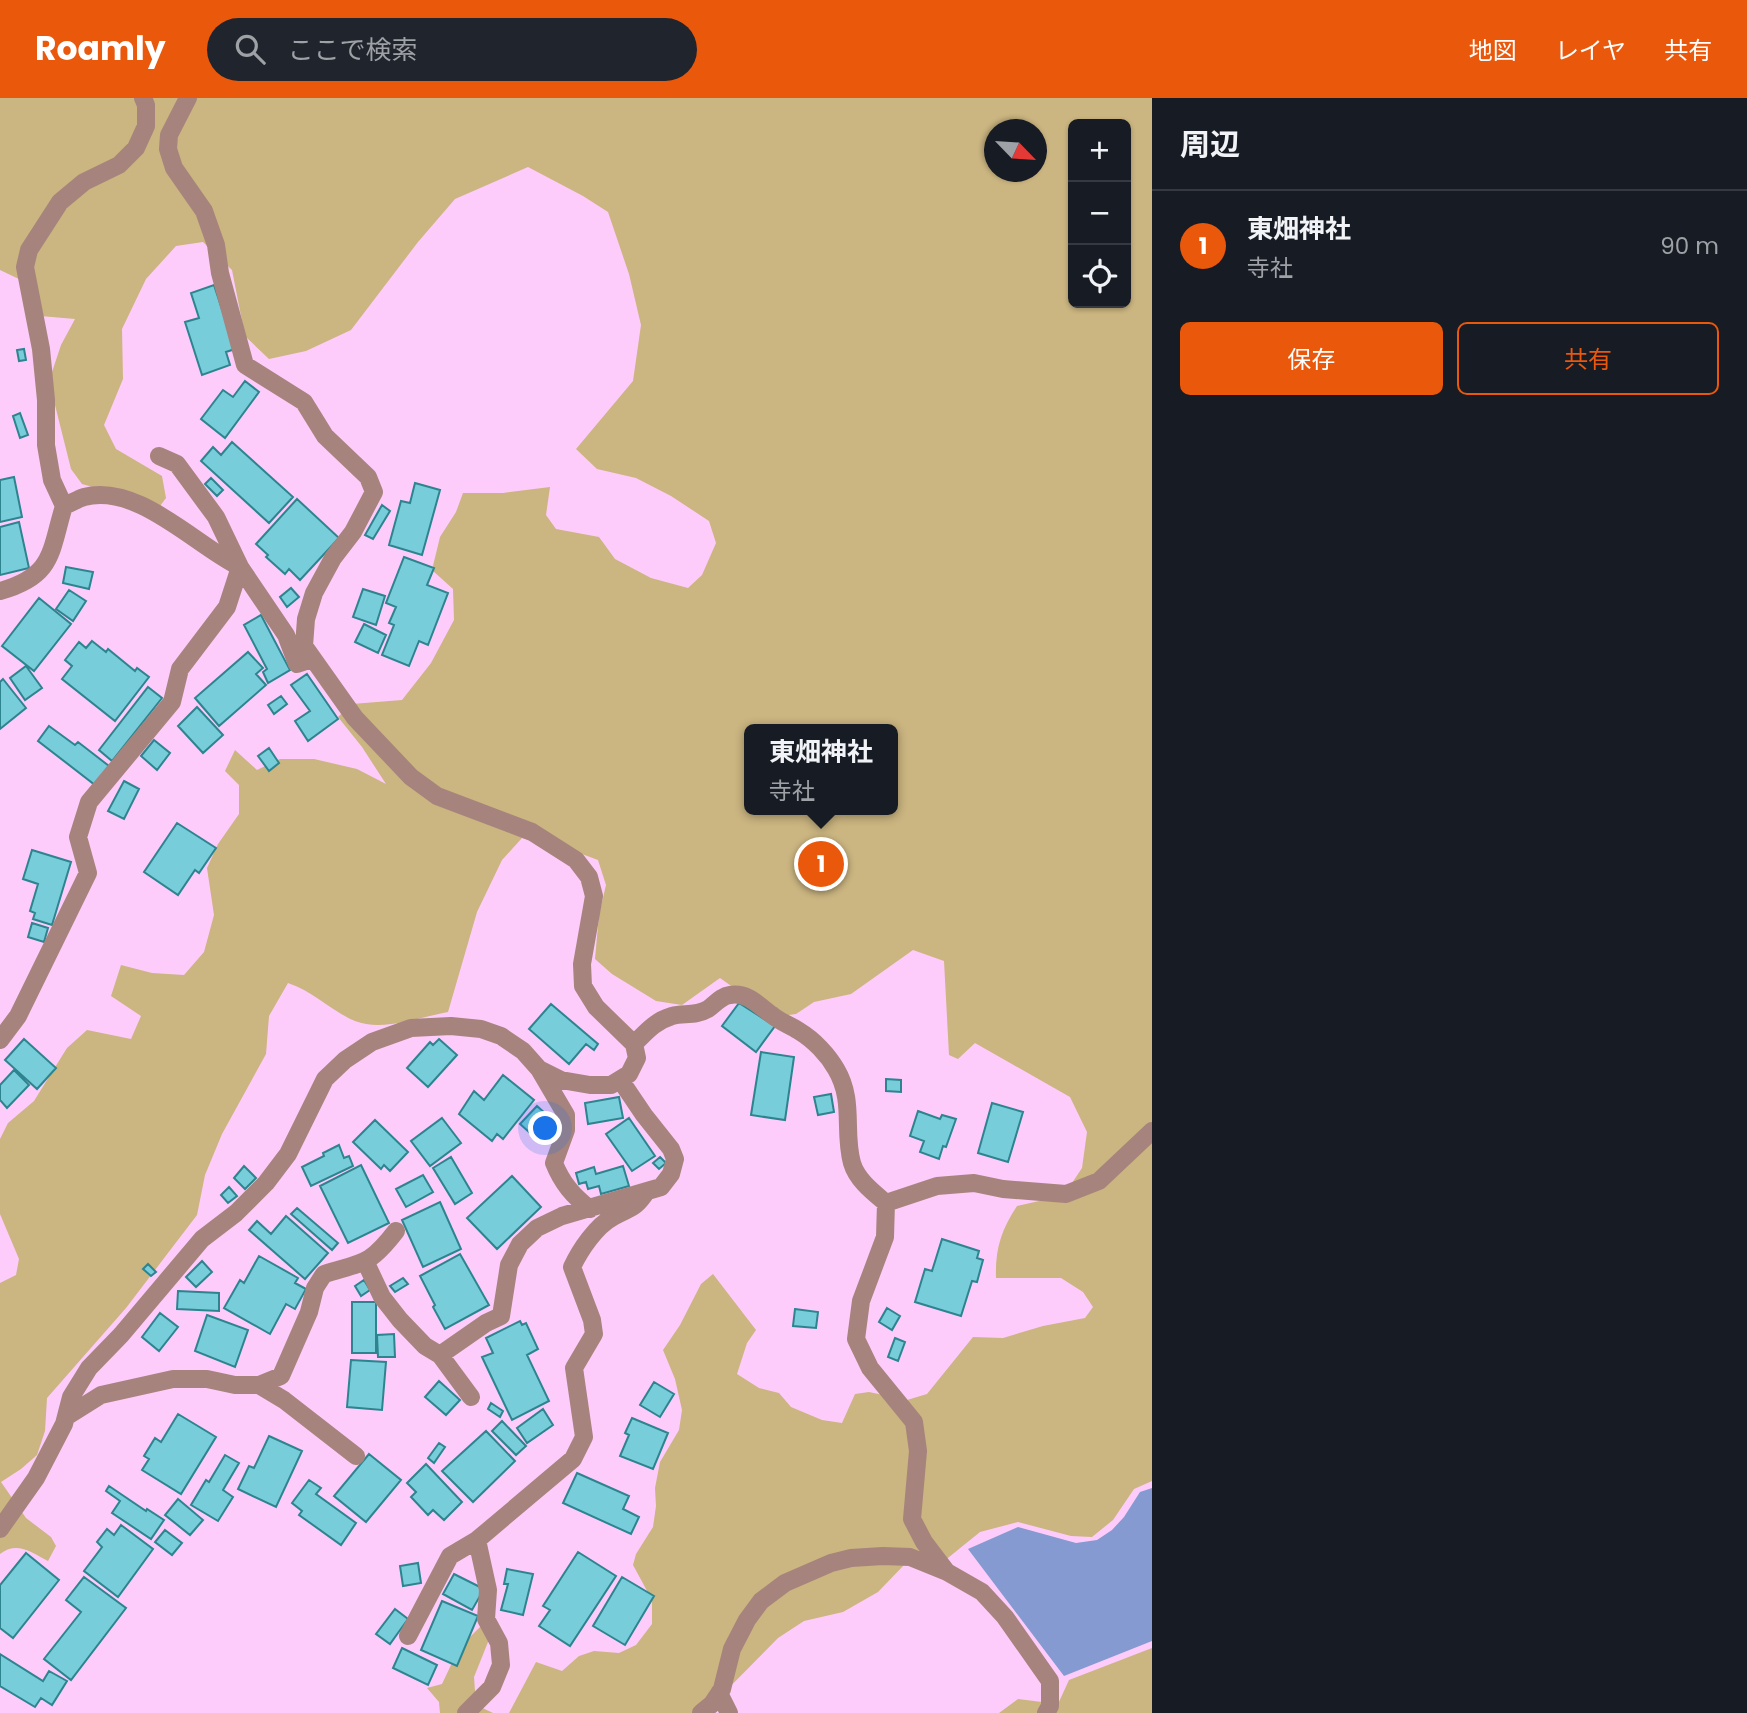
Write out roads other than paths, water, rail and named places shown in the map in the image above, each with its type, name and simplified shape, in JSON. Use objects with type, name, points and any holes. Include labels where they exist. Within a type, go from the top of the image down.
[{"type":"street","points":[[0,591],[34,577],[51,558],[64,506],[52,480],[46,445],[46,400],[41,349],[25,267],[29,250],[60,202],[84,182],[119,165],[136,148],[146,126],[146,105],[143,98]]},
{"type":"street","points":[[188,98],[169,135],[168,149],[174,167],[204,211],[208,222],[245,365],[304,402],[325,436],[368,477],[374,492],[353,532],[333,558],[314,593],[306,619],[304,646],[355,718],[411,777],[437,796],[532,832],[576,860],[589,877],[594,896],[582,964],[583,986],[596,1007],[634,1044],[637,1058],[629,1074],[611,1085],[561,1080],[540,1069]]},
{"type":"street","points":[[159,456],[177,464],[216,517],[240,567],[286,635],[297,664],[312,659]]},
{"type":"street","points":[[64,506],[86,497],[120,497],[151,510],[221,558],[240,567]]},
{"type":"street","points":[[0,1040],[18,1016],[88,873],[78,837],[89,803],[172,702],[180,669],[227,607],[240,567]]},
{"type":"street","points":[[634,1044],[656,1023],[674,1015],[691,1015],[707,1009],[722,997],[731,994],[751,998],[773,1017],[810,1039],[837,1070],[849,1107],[848,1136],[852,1165],[867,1188],[886,1203]]},
{"type":"street","points":[[0,1529],[36,1478],[66,1417],[71,1397],[89,1368],[121,1335],[202,1239],[236,1213],[266,1182],[288,1154],[325,1079],[345,1060],[372,1042],[411,1028],[452,1026],[481,1029],[501,1036],[523,1051],[540,1069],[566,1115],[566,1130],[554,1163],[573,1195],[590,1209]]},
{"type":"street","points":[[440,1355],[486,1323],[501,1316],[509,1265],[520,1244],[537,1228],[562,1216],[661,1186],[671,1174],[675,1159],[671,1149],[621,1081]]},
{"type":"street","points":[[886,1203],[937,1186],[974,1183],[1003,1189],[1066,1194],[1100,1181],[1152,1131]]},
{"type":"street","points":[[408,1636],[450,1556],[477,1540],[573,1459],[584,1437],[574,1368],[594,1334],[592,1320],[572,1268],[581,1249],[603,1225],[611,1217],[635,1208],[647,1191]]},
{"type":"street","points":[[886,1203],[885,1237],[861,1301],[856,1339],[870,1368],[914,1422],[918,1451],[912,1519],[924,1542],[947,1572]]},
{"type":"street","points":[[66,1417],[101,1395],[173,1380],[207,1379],[235,1385],[259,1385],[281,1376],[309,1312],[315,1288],[324,1274],[366,1263],[384,1247],[396,1231]]},
{"type":"street","points":[[366,1263],[382,1297],[400,1320],[425,1346],[440,1355],[471,1397]]},
{"type":"street","points":[[259,1385],[284,1400],[356,1456]]},
{"type":"street","points":[[466,1713],[492,1687],[501,1665],[499,1643],[486,1619],[488,1590],[477,1540]]},
{"type":"street","points":[[701,1713],[712,1704],[719,1693],[732,1648],[761,1601],[785,1583],[831,1563],[872,1556],[910,1557],[947,1572],[982,1592],[1005,1617],[1050,1681],[1050,1706],[1046,1713]]},
{"type":"street","points":[[719,1693],[729,1713]]},
{"type":"water","points":[[1152,1488],[1152,1641],[1064,1676],[968,1549],[1018,1527],[1076,1543],[1097,1540],[1112,1530],[1124,1517],[1140,1492]]},
{"type":"place","name":"東畑神社","points":[[821,864]]}]
